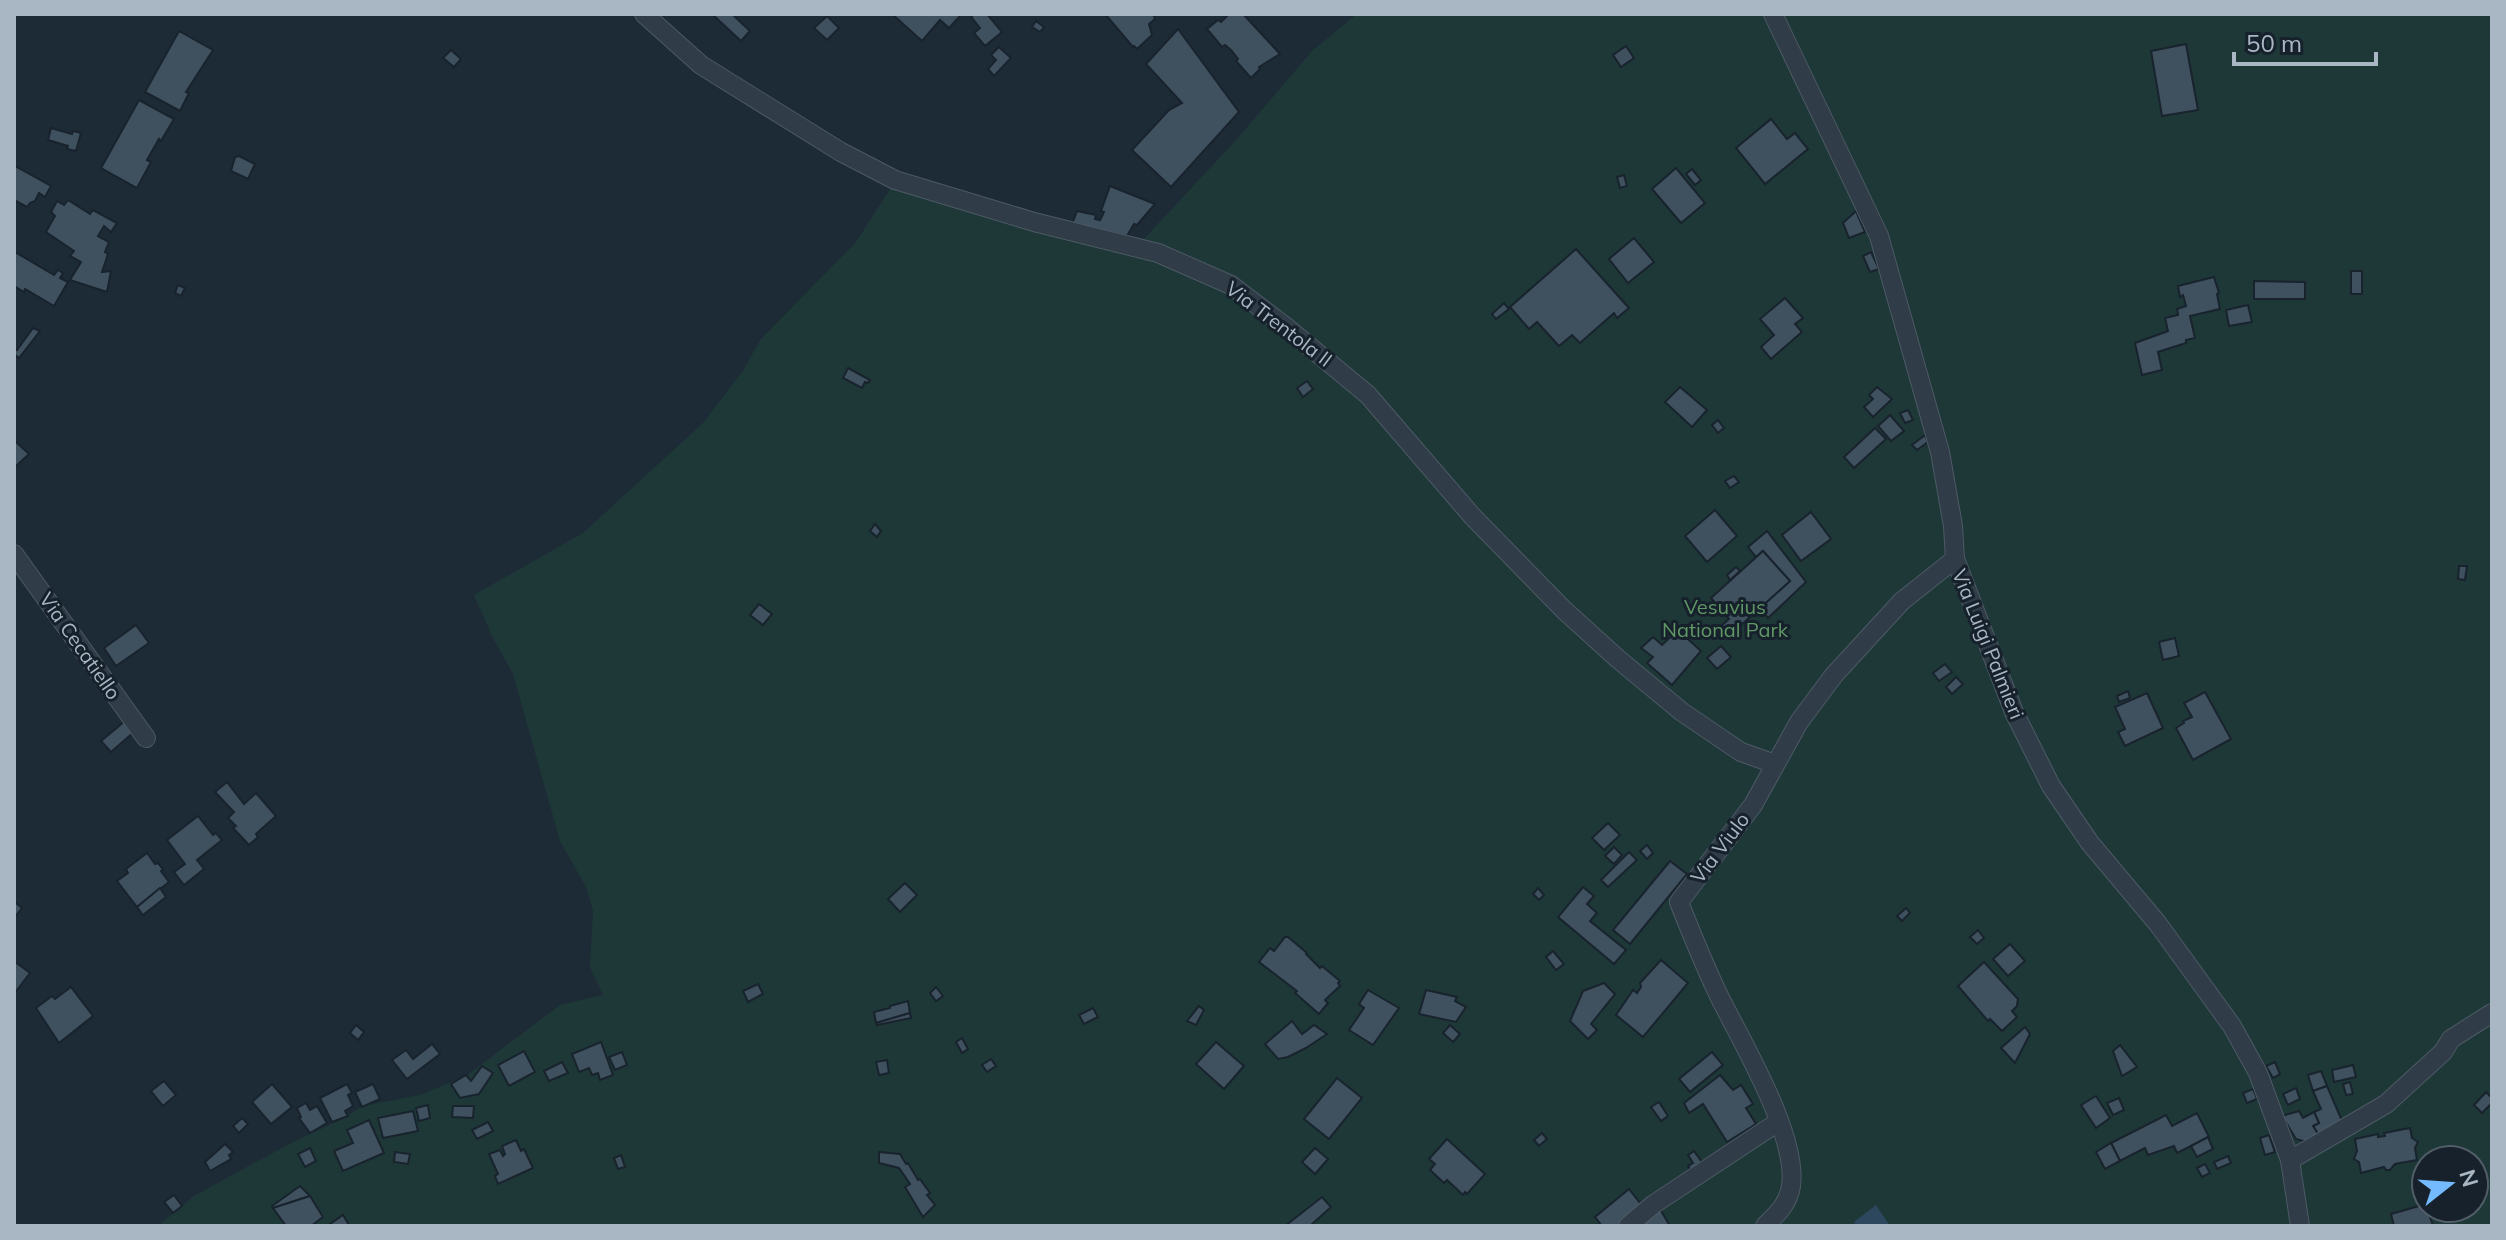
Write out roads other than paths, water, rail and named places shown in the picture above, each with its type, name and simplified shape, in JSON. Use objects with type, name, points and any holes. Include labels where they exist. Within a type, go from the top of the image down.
[{"type":"street","name":"Via Trentola II","points":[[644,14],[701,65],[841,152],[895,180],[1034,222],[1158,253],[1231,285],[1368,395],[1473,517],[1564,610],[1618,659],[1682,712],[1741,752],[1775,764]]},
{"type":"street","name":"Via Luigi Palmieri","points":[[1773,14],[1879,236],[1940,452],[1953,526],[1955,559],[2014,712],[2051,786],[2090,843],[2158,924],[2232,1026],[2258,1073],[2290,1160],[2300,1226]]},
{"type":"street","name":"Via Cecatiello","points":[[14,554],[146,738]]},
{"type":"street","name":"Via Viulo","points":[[1766,1226],[1787,1203],[1791,1183],[1790,1156],[1767,1093],[1719,996],[1679,902],[1753,805],[1799,722],[1860,645],[1902,601],[1955,559]]},
{"type":"street","points":[[2290,1160],[2386,1104],[2443,1052],[2451,1039],[2492,1013]]},
{"type":"street","points":[[1628,1226],[1654,1204],[1778,1122]]},
{"type":"water","points":[[1876,1205],[1890,1226],[1857,1226],[1854,1222]]},
{"type":"park label","name":"Vesuvius National Park","points":[[1725,618]]}]
